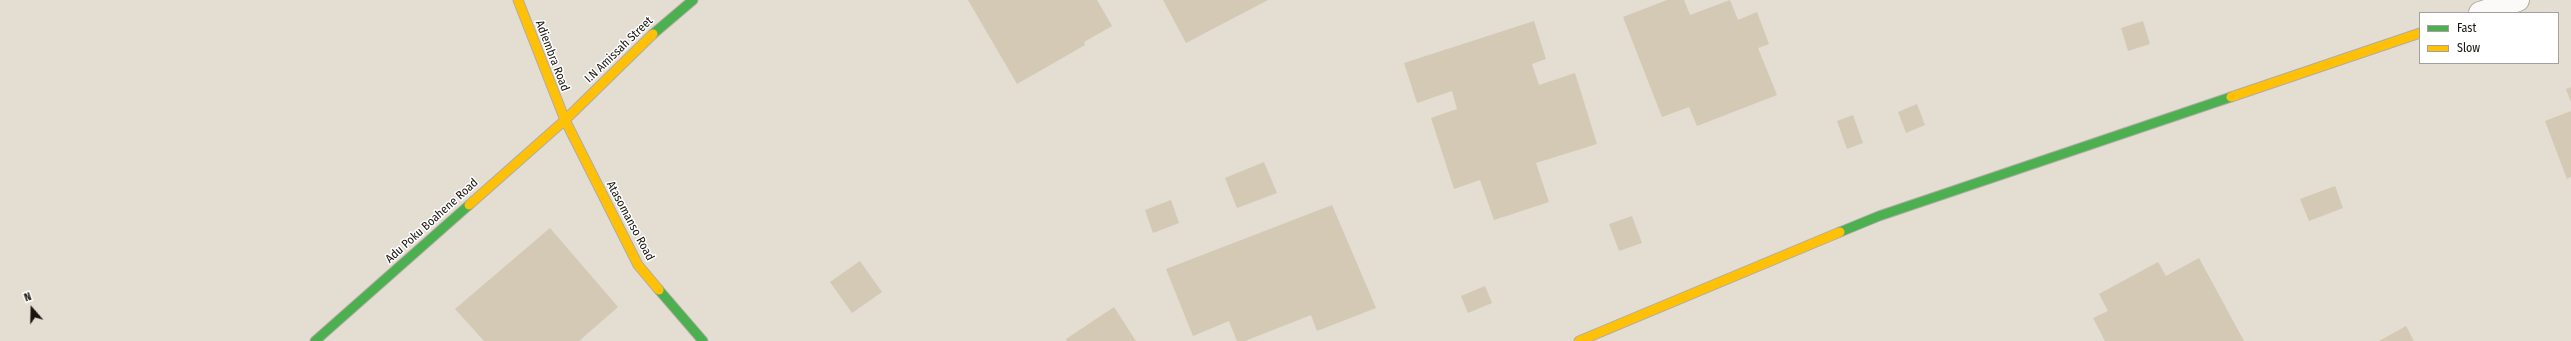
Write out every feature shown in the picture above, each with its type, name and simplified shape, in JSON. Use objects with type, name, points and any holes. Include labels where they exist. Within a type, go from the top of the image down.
[{"type":"street","name":"Adiembra Road","points":[[518,0],[565,120]]},
{"type":"street","name":"I.N Amissah Street","points":[[565,120],[666,22],[693,0]]},
{"type":"street","points":[[2483,12],[2518,0]]},
{"type":"street","points":[[1579,341],[1879,216],[2419,33]]},
{"type":"street","name":"Adu Poku Boahene Road","points":[[315,341],[565,120]]},
{"type":"street","name":"Atasomanso Road","points":[[565,120],[638,265],[703,341]]},
{"type":"building","points":[[968,0],[1097,0],[1112,26],[1084,42],[1085,45],[1017,84]]},
{"type":"building","points":[[1163,0],[1268,0],[1186,43]]},
{"type":"building","points":[[1667,0],[1684,0],[1690,15],[1730,0],[1738,20],[1757,12],[1769,44],[1758,48],[1777,95],[1697,126],[1689,107],[1662,117],[1623,17]]},
{"type":"building","points":[[1534,21],[1546,59],[1532,64],[1539,85],[1575,73],[1597,144],[1536,163],[1549,202],[1494,220],[1480,180],[1454,189],[1431,118],[1457,109],[1452,91],[1417,103],[1404,63]]},
{"type":"building","points":[[2143,21],[2150,44],[2128,51],[2121,28]]},
{"type":"building","points":[[2571,87],[2571,102],[2566,89]]},
{"type":"building","points":[[1917,104],[1925,125],[1906,133],[1898,112]]},
{"type":"building","points":[[2571,111],[2571,177],[2567,179],[2545,121]]},
{"type":"building","points":[[1853,115],[1863,143],[1847,149],[1837,121]]},
{"type":"building","points":[[1264,162],[1277,193],[1237,208],[1225,178]]},
{"type":"building","points":[[2335,186],[2343,208],[2309,221],[2300,199]]},
{"type":"building","points":[[1171,200],[1179,223],[1153,233],[1145,210]]},
{"type":"building","points":[[1332,205],[1376,308],[1317,331],[1311,315],[1245,341],[1237,341],[1229,321],[1193,336],[1166,269]]},
{"type":"building","points":[[1632,216],[1642,243],[1619,251],[1609,224]]},
{"type":"building","points":[[550,228],[618,307],[579,341],[484,341],[455,309]]},
{"type":"building","points":[[2199,258],[2244,341],[2105,341],[2093,318],[2108,311],[2099,294],[2158,262],[2166,276]]},
{"type":"building","points":[[860,261],[882,292],[852,313],[830,282]]},
{"type":"building","points":[[1485,286],[1492,303],[1468,313],[1461,296]]},
{"type":"building","points":[[1114,307],[1136,341],[1067,341],[1066,339]]},
{"type":"building","points":[[2406,326],[2414,341],[2379,341]]},
{"type":"traffic: fast","points":[[653,34],[693,0]]},
{"type":"traffic: fast","points":[[1840,232],[1879,216],[2231,97]]},
{"type":"traffic: fast","points":[[315,341],[469,205]]},
{"type":"traffic: fast","points":[[659,290],[703,341]]},
{"type":"traffic: slow","points":[[518,0],[565,120],[638,265],[659,290]]},
{"type":"traffic: slow","points":[[2231,97],[2419,33]]},
{"type":"traffic: slow","points":[[469,205],[565,120],[653,34]]},
{"type":"traffic: slow","points":[[1579,341],[1840,232]]}]
